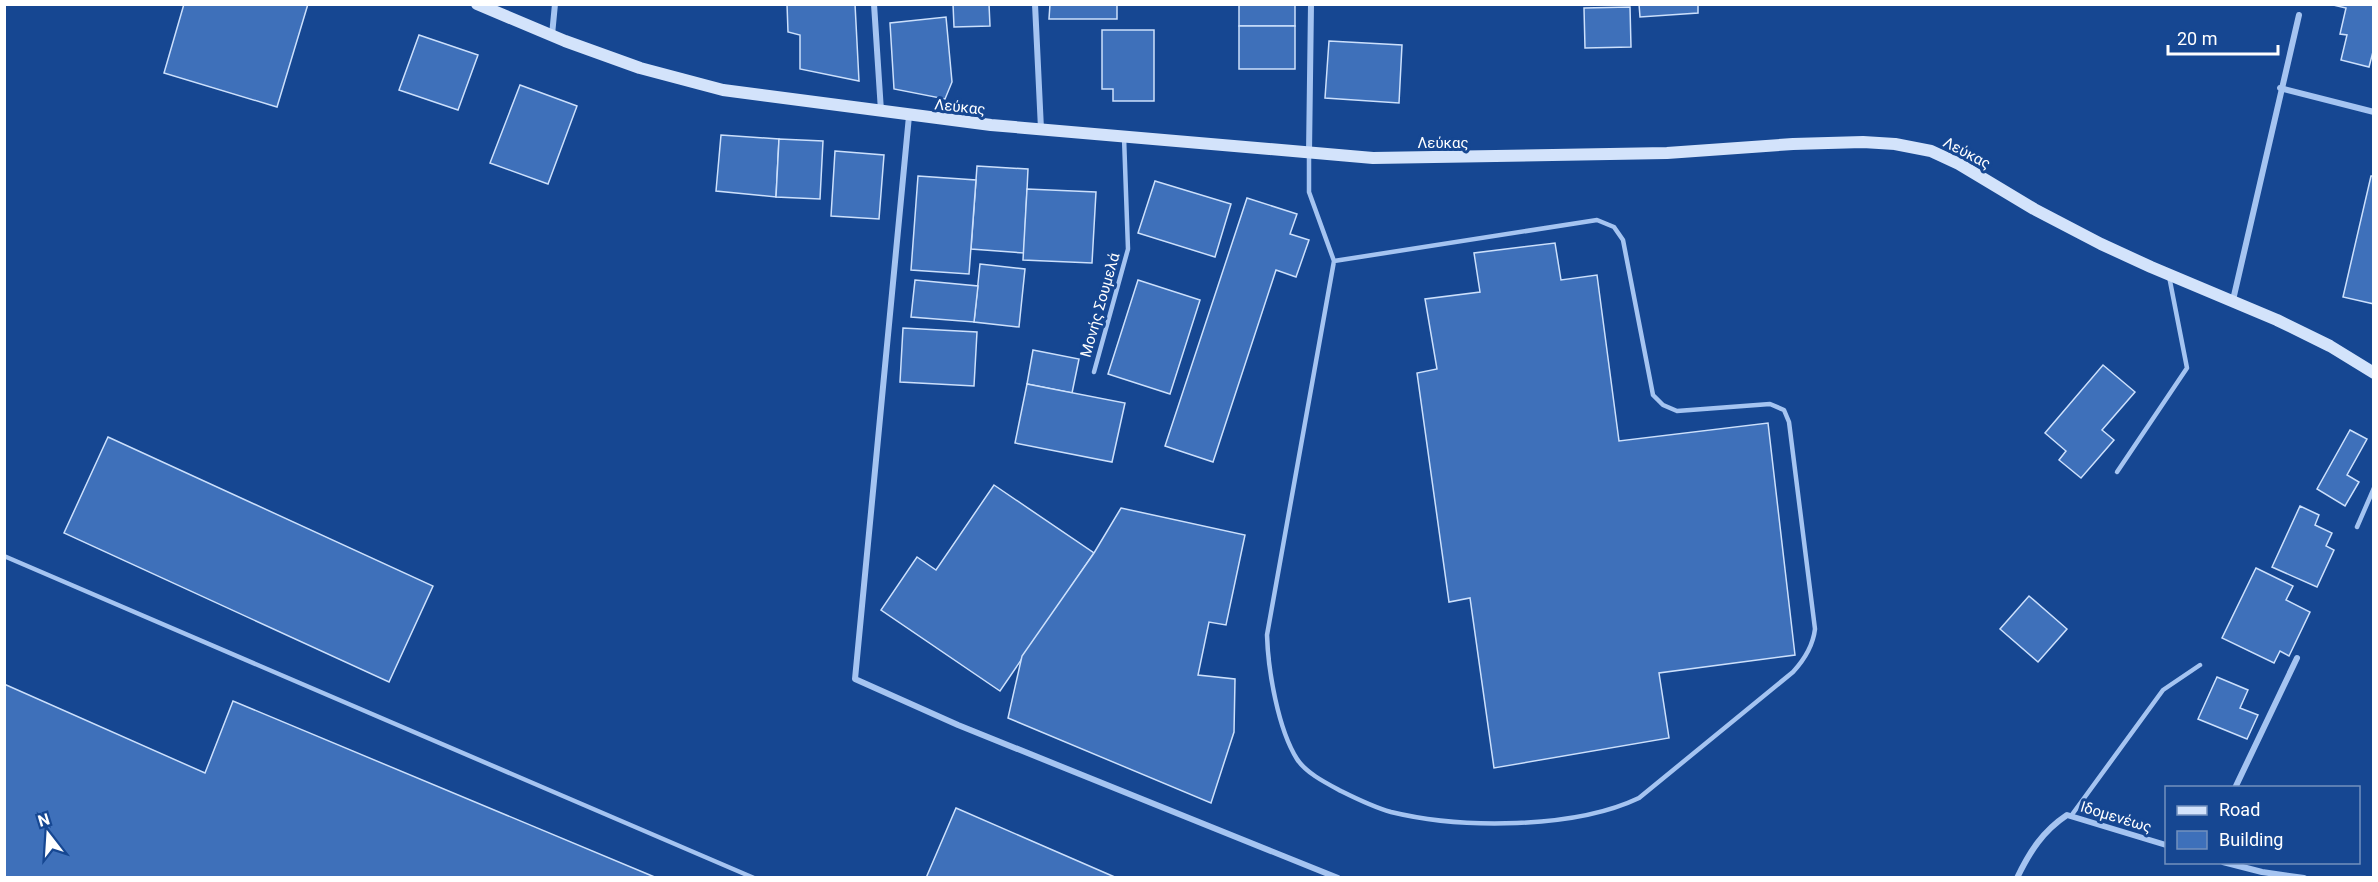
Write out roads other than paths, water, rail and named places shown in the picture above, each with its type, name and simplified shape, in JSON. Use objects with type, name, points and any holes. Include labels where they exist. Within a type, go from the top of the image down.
[{"type":"street","name":"Λεύκας","points":[[477,4],[552,36],[639,68],[723,90],[909,116],[1041,130],[1373,158],[1705,152],[1793,144],[1851,142],[1895,144],[1930,151],[1950,160],[2071,228],[2330,346],[2373,373]]},
{"type":"street","points":[[552,36],[555,4]]},
{"type":"street","points":[[874,4],[881,112]]},
{"type":"street","points":[[1035,4],[1041,130]]},
{"type":"street","points":[[1309,154],[1311,4]]},
{"type":"street","points":[[2233,300],[2298,15]]},
{"type":"street","points":[[2280,88],[2373,112]]},
{"type":"street","points":[[909,116],[855,679],[958,725],[1338,878]]},
{"type":"street","points":[[2236,786],[2297,658]]},
{"type":"street","name":"Ιδομενέως","points":[[2017,878],[2027,857],[2041,837],[2067,815],[2165,845]]},
{"type":"street","points":[[2231,864],[2262,872],[2304,878]]},
{"type":"lane","name":"Μονής Σουμελά","points":[[1094,372],[1128,249],[1124,137]]},
{"type":"lane","points":[[1309,154],[1310,192],[1334,261],[1266,635],[1268,665],[1274,693],[1288,740],[1297,759],[1305,769],[1331,786],[1372,806],[1392,812],[1446,820],[1490,824],[1554,819],[1596,813],[1639,798],[1793,672],[1802,662],[1814,639],[1815,629],[1789,422],[1784,410],[1770,404],[1677,411],[1663,405],[1653,395],[1623,240],[1614,227],[1597,220],[1334,261]]},
{"type":"lane","points":[[2117,472],[2187,368],[2169,274]]},
{"type":"lane","points":[[2357,527],[2373,488]]},
{"type":"lane","points":[[4,556],[754,878]]},
{"type":"lane","points":[[2071,816],[2163,690],[2200,665]]}]
